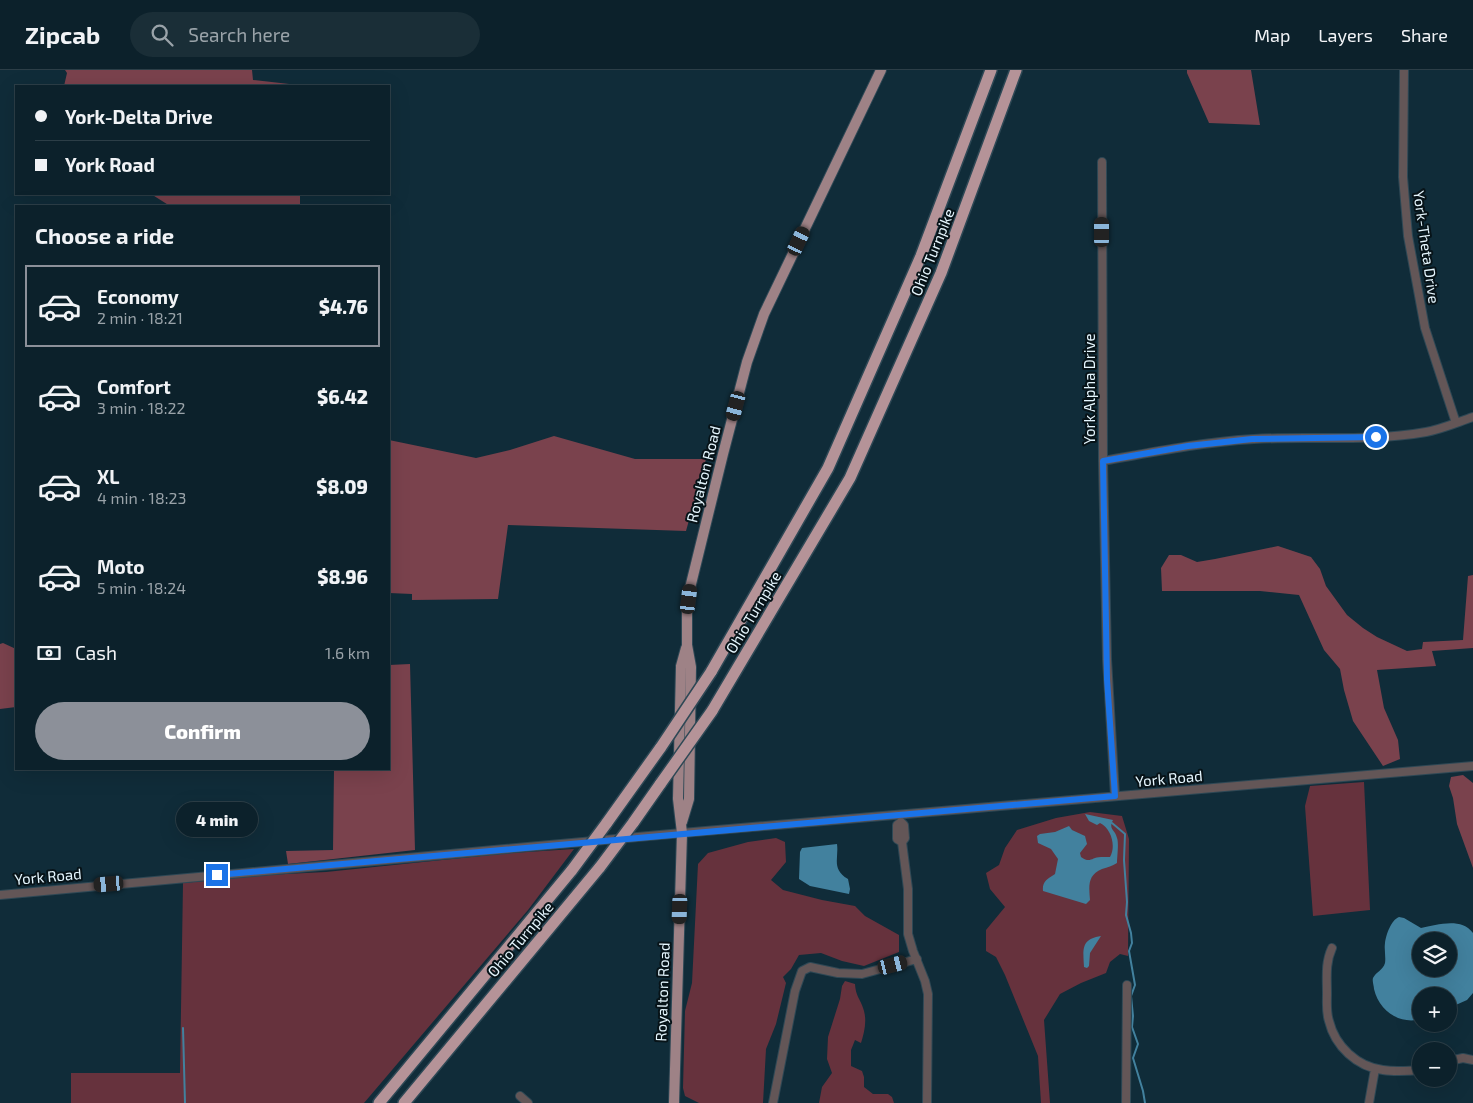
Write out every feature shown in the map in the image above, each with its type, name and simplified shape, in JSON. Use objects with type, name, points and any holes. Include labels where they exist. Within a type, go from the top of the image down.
[{"type":"highway","name":"Ohio Turnpike","points":[[379,1103],[572,870],[660,747],[710,672],[828,468],[920,256],[991,70]]},
{"type":"highway","name":"Ohio Turnpike","points":[[404,1103],[600,867],[712,711],[850,478],[941,273],[1016,70]]},
{"type":"main road","name":"Royalton Road","points":[[674,1103],[682,834],[678,799],[680,681],[681,666],[687,645],[690,588],[747,362],[764,314],[881,70]]},
{"type":"street","name":"York-Theta Drive","points":[[1404,70],[1403,177],[1408,236],[1425,328],[1456,423]]},
{"type":"street","name":"York Alpha Drive","points":[[1102,162],[1103,461],[1107,679],[1115,796]]},
{"type":"street","points":[[1103,461],[1188,446],[1252,439],[1401,435],[1428,431],[1473,417]]},
{"type":"street","name":"York Road","points":[[0,895],[682,834],[901,818],[1115,796],[1473,766]]},
{"type":"street","points":[[901,818],[904,825],[905,838],[902,842],[908,889],[907,926],[910,942],[928,994],[927,1103]]},
{"type":"street","points":[[1332,948],[1327,965],[1327,1011],[1331,1029],[1341,1046],[1358,1061],[1375,1068],[1385,1071],[1412,1070]]},
{"type":"street","points":[[772,1103],[794,991],[802,971],[810,966],[838,973],[862,974],[916,959]]},
{"type":"street","points":[[1126,1103],[1127,985]]},
{"type":"street","points":[[1457,1059],[1463,1058],[1473,1060]]},
{"type":"street","points":[[1369,1103],[1375,1068]]},
{"type":"street","points":[[514,1103],[520,1099],[528,1103]]},
{"type":"shaded area","points":[[65,70],[252,70],[253,80],[298,85],[64,85],[67,73]]},
{"type":"shaded area","points":[[1187,70],[1251,70],[1260,125],[1209,123]]},
{"type":"shaded area","points":[[153,195],[300,195],[300,205],[168,205]]},
{"type":"shaded area","points":[[554,436],[635,459],[706,459],[686,531],[508,525],[498,599],[412,600],[412,594],[390,593],[390,440],[476,458],[510,450]]},
{"type":"shaded area","points":[[1278,546],[1311,557],[1320,569],[1326,586],[1347,615],[1377,637],[1407,651],[1422,649],[1423,642],[1463,640],[1468,576],[1473,575],[1473,648],[1432,651],[1436,666],[1377,670],[1384,708],[1398,740],[1400,759],[1383,766],[1353,721],[1340,669],[1324,650],[1299,595],[1260,591],[1162,591],[1161,568],[1169,555],[1181,555],[1197,562]]},
{"type":"shaded area","points":[[3,643],[15,649],[15,707],[0,709],[0,644]]},
{"type":"shaded area","points":[[410,664],[415,850],[288,864],[286,851],[333,850],[334,770],[390,770],[390,665]]},
{"type":"shaded area","points":[[1463,775],[1473,783],[1473,868],[1457,824],[1449,786],[1451,777]]},
{"type":"shaded area","points":[[1364,782],[1370,910],[1313,916],[1305,806],[1310,786]]},
{"type":"shaded area","points":[[1090,812],[1122,816],[1129,839],[1128,956],[1120,954],[1110,962],[1106,973],[1060,994],[1044,1020],[1050,1103],[1041,1103],[1038,1056],[1005,975],[996,957],[986,951],[986,930],[1005,907],[990,889],[986,873],[999,865],[1005,848],[1017,830],[1056,818]]},
{"type":"shaded area","points":[[776,838],[785,842],[786,862],[771,880],[783,890],[855,906],[865,916],[899,935],[899,952],[864,966],[842,961],[821,953],[799,955],[791,969],[783,977],[786,983],[776,1024],[766,1049],[763,1103],[699,1103],[685,1096],[683,1088],[685,1011],[692,983],[698,864],[708,853],[748,842]]},
{"type":"shaded area","points":[[574,849],[528,910],[364,1103],[71,1103],[71,1073],[180,1073],[183,883]]},
{"type":"shaded area","points":[[845,981],[855,984],[865,1019],[861,1043],[855,1040],[851,1050],[851,1066],[862,1071],[864,1087],[873,1094],[888,1094],[892,1097],[894,1103],[819,1103],[822,1087],[832,1073],[827,1059],[828,1037]]},
{"type":"water","points":[[1085,814],[1113,820],[1112,828],[1118,840],[1117,863],[1102,869],[1091,878],[1090,900],[1086,904],[1043,891],[1043,885],[1055,874],[1058,859],[1051,849],[1038,843],[1037,836],[1055,832],[1069,826],[1072,830],[1085,836],[1087,844],[1080,853],[1081,857],[1089,860],[1098,857],[1110,857],[1113,843],[1110,834],[1100,823],[1097,825],[1089,821]]},
{"type":"water","points":[[837,844],[837,863],[839,871],[848,879],[849,894],[810,886],[799,879],[800,852],[802,848]]},
{"type":"water","points":[[1399,917],[1421,928],[1448,923],[1462,925],[1473,933],[1473,993],[1467,1000],[1457,1004],[1457,987],[1412,987],[1412,1020],[1398,1018],[1380,1004],[1374,989],[1373,979],[1385,963],[1386,936],[1391,924]]},
{"type":"water","points":[[1101,936],[1090,953],[1089,966],[1087,968],[1084,967],[1083,955],[1087,942],[1094,937]]},
{"type":"waterway","points":[[1112,823],[1125,834],[1126,915],[1131,933],[1132,943],[1129,951],[1135,985],[1131,996],[1132,1027],[1138,1044],[1133,1058],[1145,1103]]},
{"type":"waterway","points":[[183,1028],[185,1103]]},
{"type":"route","points":[[217,875],[1115,796],[1107,679],[1103,461],[1188,446],[1252,439],[1376,437]]}]
